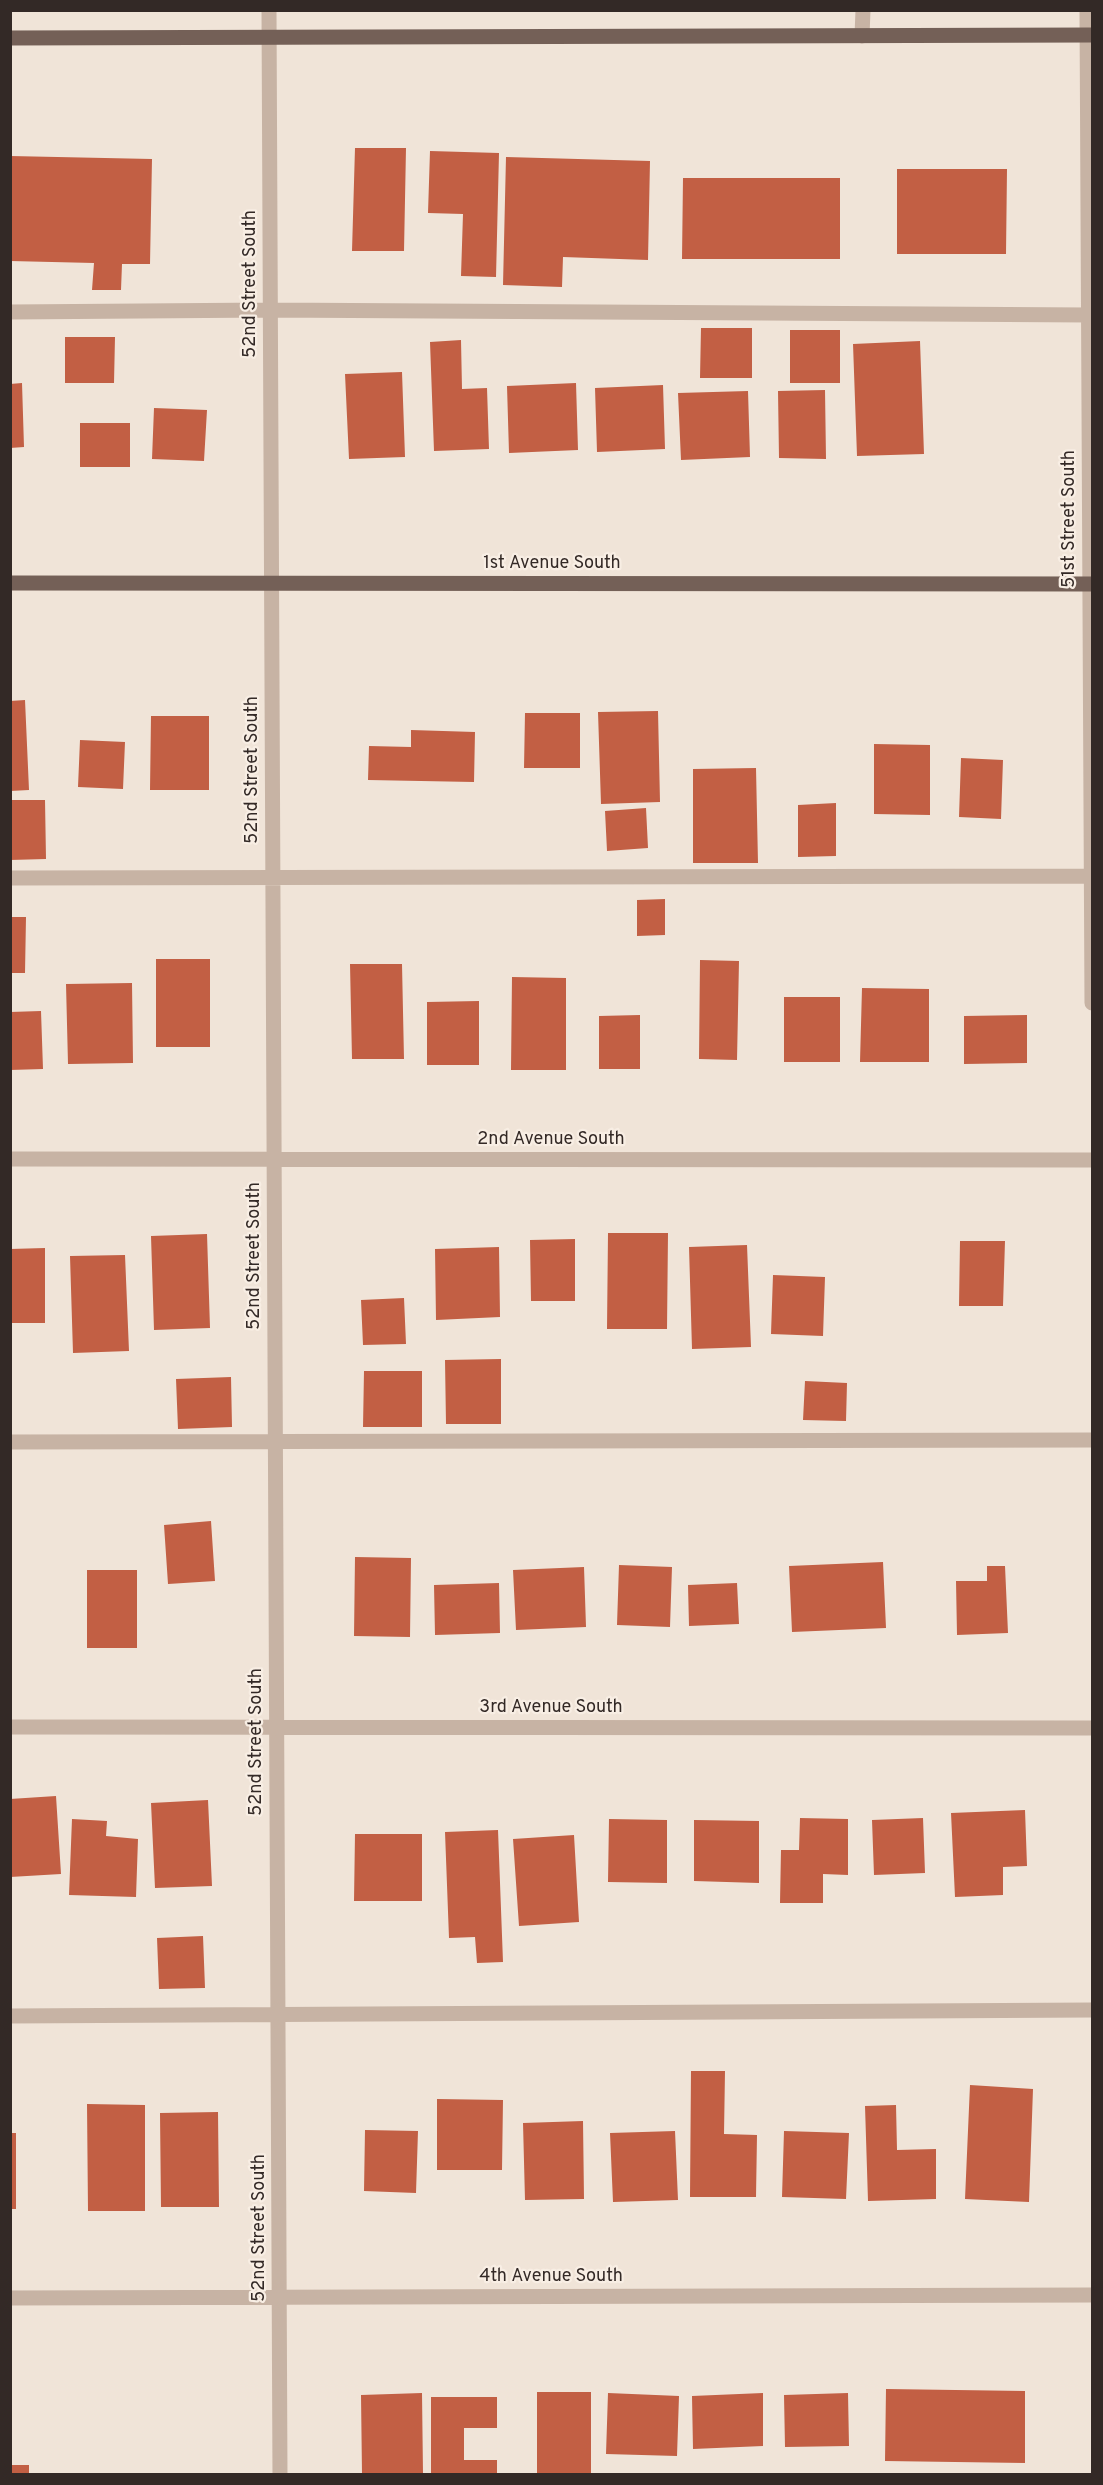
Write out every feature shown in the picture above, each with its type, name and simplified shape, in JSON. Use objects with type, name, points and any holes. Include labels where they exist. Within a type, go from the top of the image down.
[{"type":"main road","points":[[10,38],[1090,35]]},
{"type":"main road","name":"1st Avenue South","points":[[10,583],[1091,584]]},
{"type":"street","name":"52nd Street South","points":[[269,10],[280,2475]]},
{"type":"street","points":[[862,36],[863,10]]},
{"type":"street","name":"51st Street South","points":[[1087,10],[1090,35],[1092,1003]]},
{"type":"street","points":[[10,312],[270,310],[1089,315]]},
{"type":"street","points":[[10,878],[1092,876]]},
{"type":"street","name":"2nd Avenue South","points":[[10,1159],[1092,1160]]},
{"type":"street","points":[[10,1442],[1092,1440]]},
{"type":"street","name":"3rd Avenue South","points":[[10,1727],[1092,1728]]},
{"type":"street","points":[[10,2016],[1092,2010]]},
{"type":"street","name":"4th Avenue South","points":[[10,2298],[1092,2295]]},
{"type":"building","points":[[355,148],[406,148],[404,251],[352,251]]},
{"type":"building","points":[[430,151],[499,153],[496,277],[461,276],[463,214],[428,213]]},
{"type":"building","points":[[10,156],[152,159],[150,264],[122,264],[121,290],[92,290],[94,263],[10,261]]},
{"type":"building","points":[[506,157],[650,161],[648,260],[563,257],[562,287],[503,285]]},
{"type":"building","points":[[897,169],[1007,169],[1006,254],[897,254]]},
{"type":"building","points":[[683,178],[840,178],[840,259],[682,259]]},
{"type":"building","points":[[701,328],[752,328],[752,378],[700,378]]},
{"type":"building","points":[[790,330],[840,330],[840,383],[790,383]]},
{"type":"building","points":[[65,337],[115,337],[114,383],[65,383]]},
{"type":"building","points":[[461,340],[462,389],[487,388],[489,449],[434,451],[430,342]]},
{"type":"building","points":[[920,341],[924,454],[857,456],[853,344]]},
{"type":"building","points":[[402,372],[405,457],[349,459],[345,374]]},
{"type":"building","points":[[22,383],[24,447],[10,448],[10,384]]},
{"type":"building","points":[[576,383],[578,450],[509,453],[507,386]]},
{"type":"building","points":[[663,385],[665,449],[597,452],[595,388]]},
{"type":"building","points":[[825,390],[826,459],[779,458],[778,391]]},
{"type":"building","points":[[748,391],[750,457],[681,460],[678,393]]},
{"type":"building","points":[[154,408],[207,410],[204,461],[152,459]]},
{"type":"building","points":[[80,423],[130,423],[130,467],[80,467]]},
{"type":"building","points":[[25,700],[29,790],[10,791],[10,701]]},
{"type":"building","points":[[658,711],[660,802],[601,804],[598,712]]},
{"type":"building","points":[[525,713],[580,713],[580,768],[524,768]]},
{"type":"building","points":[[151,716],[209,716],[209,790],[150,790]]},
{"type":"building","points":[[411,730],[475,732],[474,782],[368,780],[369,746],[411,747]]},
{"type":"building","points":[[80,740],[125,742],[123,789],[78,787]]},
{"type":"building","points":[[874,744],[930,745],[930,815],[874,814]]},
{"type":"building","points":[[961,758],[1003,760],[1001,819],[959,817]]},
{"type":"building","points":[[756,768],[758,863],[693,863],[693,769]]},
{"type":"building","points":[[10,800],[45,800],[46,859],[10,860]]},
{"type":"building","points":[[836,803],[836,856],[798,857],[798,805]]},
{"type":"building","points":[[646,808],[648,848],[607,851],[605,811]]},
{"type":"building","points":[[665,899],[665,935],[637,936],[637,900]]},
{"type":"building","points":[[10,917],[26,917],[25,973],[10,973]]},
{"type":"building","points":[[156,959],[210,959],[210,1047],[156,1047]]},
{"type":"building","points":[[700,960],[739,961],[737,1060],[699,1059]]},
{"type":"building","points":[[350,964],[402,964],[404,1059],[352,1059]]},
{"type":"building","points":[[512,977],[566,978],[566,1070],[511,1070]]},
{"type":"building","points":[[132,983],[133,1063],[68,1064],[66,984]]},
{"type":"building","points":[[862,988],[929,989],[929,1062],[860,1062]]},
{"type":"building","points":[[784,997],[840,997],[840,1062],[784,1062]]},
{"type":"building","points":[[479,1001],[479,1065],[427,1065],[427,1002]]},
{"type":"building","points":[[41,1011],[43,1069],[10,1070],[10,1012]]},
{"type":"building","points":[[640,1015],[640,1069],[599,1069],[599,1016]]},
{"type":"building","points":[[1027,1015],[1027,1063],[964,1064],[964,1016]]},
{"type":"building","points":[[608,1233],[668,1233],[667,1329],[607,1329]]},
{"type":"building","points":[[207,1234],[210,1328],[154,1330],[151,1236]]},
{"type":"building","points":[[575,1239],[575,1301],[531,1301],[530,1240]]},
{"type":"building","points":[[960,1241],[1005,1241],[1003,1306],[959,1306]]},
{"type":"building","points":[[747,1245],[751,1347],[692,1349],[689,1247]]},
{"type":"building","points":[[499,1247],[500,1317],[436,1320],[435,1249]]},
{"type":"building","points":[[45,1248],[45,1323],[10,1323],[10,1249]]},
{"type":"building","points":[[125,1255],[129,1351],[73,1353],[70,1256]]},
{"type":"building","points":[[773,1275],[825,1277],[823,1336],[771,1334]]},
{"type":"building","points":[[404,1298],[406,1344],[363,1345],[361,1300]]},
{"type":"building","points":[[501,1359],[501,1424],[446,1424],[445,1360]]},
{"type":"building","points":[[364,1371],[422,1371],[422,1427],[363,1427]]},
{"type":"building","points":[[231,1377],[232,1427],[178,1429],[176,1379]]},
{"type":"building","points":[[805,1381],[847,1383],[846,1421],[803,1420]]},
{"type":"building","points":[[211,1521],[215,1581],[168,1584],[164,1525]]},
{"type":"building","points":[[355,1557],[411,1558],[410,1637],[354,1636]]},
{"type":"building","points":[[883,1562],[886,1628],[792,1632],[789,1566]]},
{"type":"building","points":[[619,1565],[672,1567],[670,1627],[617,1625]]},
{"type":"building","points":[[987,1566],[1005,1566],[1008,1633],[957,1635],[956,1581],[987,1581]]},
{"type":"building","points":[[584,1567],[586,1627],[516,1630],[513,1570]]},
{"type":"building","points":[[87,1570],[137,1570],[137,1648],[87,1648]]},
{"type":"building","points":[[499,1583],[500,1633],[435,1635],[434,1585]]},
{"type":"building","points":[[737,1583],[739,1624],[689,1626],[688,1585]]},
{"type":"building","points":[[56,1796],[61,1874],[10,1877],[10,1799]]},
{"type":"building","points":[[208,1800],[212,1886],[155,1888],[151,1803]]},
{"type":"building","points":[[1025,1810],[1027,1866],[1003,1867],[1003,1895],[955,1897],[951,1813]]},
{"type":"building","points":[[800,1818],[848,1819],[848,1875],[823,1874],[823,1903],[780,1903],[781,1850],[799,1850]]},
{"type":"building","points":[[923,1818],[925,1873],[874,1875],[872,1820]]},
{"type":"building","points":[[72,1819],[107,1821],[106,1836],[138,1839],[136,1897],[69,1895]]},
{"type":"building","points":[[609,1819],[667,1820],[667,1883],[608,1882]]},
{"type":"building","points":[[694,1820],[759,1821],[759,1883],[694,1881]]},
{"type":"building","points":[[498,1830],[503,1962],[477,1963],[475,1937],[449,1938],[445,1832]]},
{"type":"building","points":[[355,1834],[422,1834],[422,1901],[354,1901]]},
{"type":"building","points":[[574,1835],[579,1922],[519,1926],[513,1839]]},
{"type":"building","points":[[203,1936],[205,1988],[159,1989],[157,1938]]},
{"type":"building","points":[[691,2071],[725,2071],[724,2134],[757,2135],[756,2197],[690,2197]]},
{"type":"building","points":[[970,2085],[1033,2089],[1029,2202],[965,2199]]},
{"type":"building","points":[[437,2099],[503,2100],[502,2170],[437,2170]]},
{"type":"building","points":[[87,2104],[145,2105],[145,2211],[88,2211]]},
{"type":"building","points":[[896,2105],[897,2150],[936,2149],[936,2199],[868,2201],[865,2106]]},
{"type":"building","points":[[218,2112],[219,2207],[161,2207],[160,2113]]},
{"type":"building","points":[[583,2121],[584,2199],[525,2200],[523,2123]]},
{"type":"building","points":[[365,2130],[418,2131],[416,2193],[364,2191]]},
{"type":"building","points":[[675,2131],[678,2200],[613,2202],[610,2133]]},
{"type":"building","points":[[784,2131],[849,2133],[846,2199],[782,2197]]},
{"type":"building","points":[[10,2133],[16,2133],[16,2209],[10,2209]]},
{"type":"building","points":[[886,2389],[1025,2391],[1025,2463],[885,2461]]},
{"type":"building","points":[[537,2392],[591,2392],[591,2474],[537,2474]]},
{"type":"building","points":[[422,2393],[423,2474],[362,2474],[361,2395]]},
{"type":"building","points":[[608,2393],[679,2396],[677,2456],[606,2454]]},
{"type":"building","points":[[763,2393],[763,2446],[693,2449],[692,2396]]},
{"type":"building","points":[[848,2393],[849,2446],[785,2447],[784,2395]]},
{"type":"building","points":[[431,2397],[497,2397],[497,2428],[464,2428],[464,2460],[497,2460],[497,2474],[431,2474]]},
{"type":"building","points":[[10,2465],[29,2465],[29,2474],[10,2474]]}]
